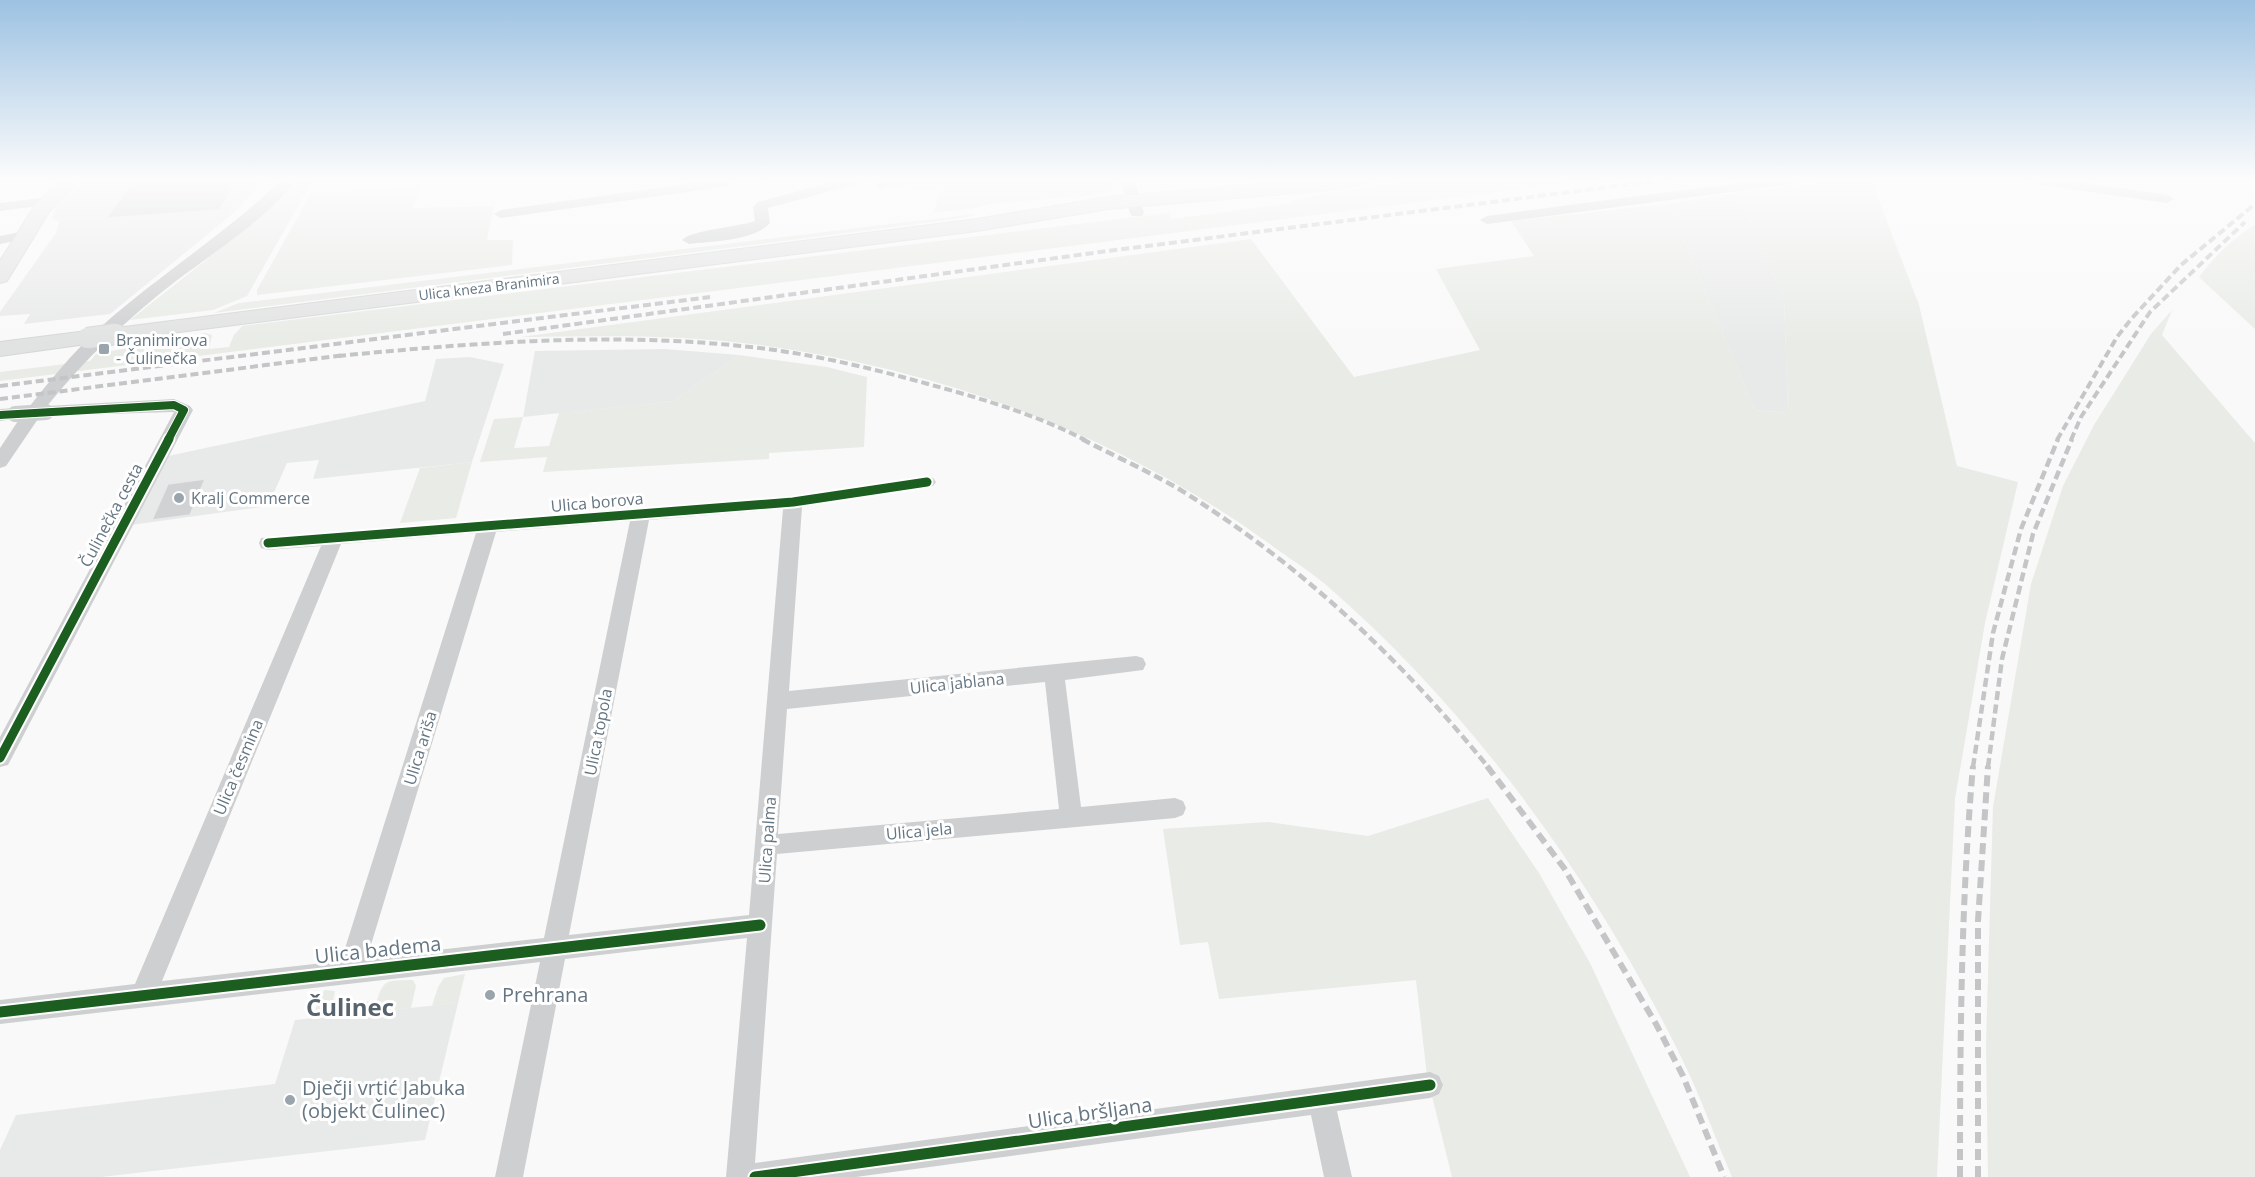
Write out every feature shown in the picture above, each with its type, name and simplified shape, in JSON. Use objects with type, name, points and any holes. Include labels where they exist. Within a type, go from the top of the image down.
[{"type":"main road","points":[[0,277],[25,235]]},
{"type":"main road","name":"Ulica kneza Branimira","points":[[0,349],[899,235]]},
{"type":"street","points":[[0,240],[25,235]]},
{"type":"street","points":[[0,462],[49,392],[106,332],[228,235]]},
{"type":"street","points":[[689,240],[715,235]]},
{"type":"street","name":"Čulinečka cesta","points":[[0,758],[184,410],[174,405],[8,415]]},
{"type":"street","name":"Ulica borova","points":[[268,543],[793,502],[927,482]]},
{"type":"street","name":"Ulica palma","points":[[740,1177],[793,502]]},
{"type":"street","name":"Ulica topola","points":[[509,1177],[641,514]]},
{"type":"street","name":"Ulica ariša","points":[[351,970],[488,526]]},
{"type":"street","name":"Ulica česmina","points":[[142,996],[334,538]]},
{"type":"street","name":"Ulica jablana","points":[[778,701],[1136,664]]},
{"type":"street","points":[[1054,673],[1071,817]]},
{"type":"street","name":"Ulica jela","points":[[766,845],[1174,808]]},
{"type":"street","name":"Ulica badema","points":[[0,1012],[351,970],[760,925]]},
{"type":"street","name":"Ulica bršljana","points":[[755,1177],[1430,1085]]},
{"type":"street","points":[[1321,1100],[1338,1177]]},
{"type":"shaded area","points":[[55,235],[207,235],[110,314],[24,324],[30,314],[0,316],[0,312]]},
{"type":"shaded area","points":[[237,235],[282,235],[247,296],[213,310],[130,320]]},
{"type":"shaded area","points":[[288,235],[488,235],[487,240],[513,240],[512,265],[257,295],[257,290]]},
{"type":"shaded area","points":[[800,235],[831,235],[214,313],[239,303]]},
{"type":"shaded area","points":[[988,235],[1158,235],[0,381],[0,372],[90,361],[96,354],[205,333],[212,335],[209,349],[229,347],[234,335],[242,326]]},
{"type":"shaded area","points":[[1520,235],[1682,235],[1755,410],[1788,413],[1784,298],[1756,235],[1892,235],[1919,305],[1957,466],[2018,482],[1985,623],[1955,799],[1937,1177],[1732,1177],[1689,1073],[1648,993],[1571,865],[1527,804],[1432,688],[1380,634],[1318,578],[1210,504],[1150,469],[1026,412],[895,371],[828,356],[730,341],[641,336],[521,337],[1251,239],[1354,377],[1480,350],[1436,269],[1534,256]]},
{"type":"shaded area","points":[[1682,235],[1756,235],[1784,298],[1788,413],[1755,410]]},
{"type":"shaded area","points":[[2255,235],[2255,329],[2199,277],[2211,262],[2239,236]]},
{"type":"shaded area","points":[[2172,310],[2162,335],[2255,443],[2255,1177],[1988,1177],[1986,1043],[1993,807],[2031,584],[2063,486],[2094,425],[2151,334]]},
{"type":"shaded area","points":[[664,349],[739,355],[673,401],[523,417],[535,351]]},
{"type":"shaded area","points":[[739,355],[827,367],[867,377],[864,447],[769,453],[769,459],[543,472],[547,457],[480,462],[494,419],[523,417],[514,448],[549,446],[559,413],[673,401]]},
{"type":"shaded area","points":[[470,357],[504,364],[472,462],[313,479],[319,460],[287,463],[268,506],[131,525],[168,456],[425,401],[436,359]]},
{"type":"shaded area","points":[[472,462],[456,518],[400,523],[420,468]]},
{"type":"shaded area","points":[[1488,798],[1539,873],[1590,963],[1690,1177],[1452,1177],[1427,1076],[1416,980],[1219,999],[1208,942],[1180,945],[1163,829],[1268,822],[1368,836]]},
{"type":"shaded area","points":[[465,974],[458,1003],[432,1006],[438,987],[444,978]]},
{"type":"shaded area","points":[[413,980],[416,986],[411,1008],[313,1018],[320,995],[325,990],[335,991],[332,1007],[377,1000],[387,982]]},
{"type":"shaded area","name":"Dječji vrtić Jabuka (objekt Čulinec)","points":[[458,1003],[425,1140],[101,1177],[0,1177],[0,1150],[16,1115],[275,1084],[295,1020]]},
{"type":"building","name":"Kralj Commerce","points":[[205,479],[190,515],[152,520],[168,484]]},
{"type":"railway","points":[[503,334],[1234,235]]},
{"type":"railway","points":[[2057,440],[2117,337],[2181,265],[2217,235]]},
{"type":"railway","points":[[2071,440],[2081,417],[2150,312],[2231,235]]},
{"type":"railway","points":[[0,386],[710,297]]},
{"type":"railway","points":[[338,356],[539,341],[640,340],[741,346],[835,361],[928,384],[1028,415],[1085,440]]},
{"type":"railway","points":[[0,399],[345,355]]},
{"type":"railway","points":[[1082,439],[1179,489],[1266,548],[1346,615],[1383,651],[1419,688],[1488,767]]},
{"type":"railway","points":[[1973,767],[1993,633],[2021,529],[2058,439]]},
{"type":"railway","points":[[1988,767],[2002,659],[2033,534],[2072,439]]},
{"type":"railway","points":[[1487,766],[1564,868],[1656,1024],[1683,1076],[1724,1177]]},
{"type":"railway","points":[[1960,1177],[1964,920],[1973,766]]},
{"type":"railway","points":[[1978,1177],[1978,921],[1988,766]]},
{"type":"cycle path","points":[[0,415],[174,405],[184,410],[0,758]]},
{"type":"cycle path","points":[[268,543],[793,502],[927,482]]},
{"type":"cycle path","points":[[0,1012],[760,925]]},
{"type":"cycle path","points":[[755,1177],[1430,1085]]},
{"type":"place","name":"Branimirova - Čulinečka","points":[[104,349]]},
{"type":"place","name":"Kralj Commerce","points":[[179,498]]},
{"type":"place","name":"Prehrana","points":[[490,995]]},
{"type":"place","name":"Dječji vrtić Jabuka (objekt Čulinec)","points":[[290,1100]]},
{"type":"district","name":"Čulinec","points":[[350,1008]]}]
